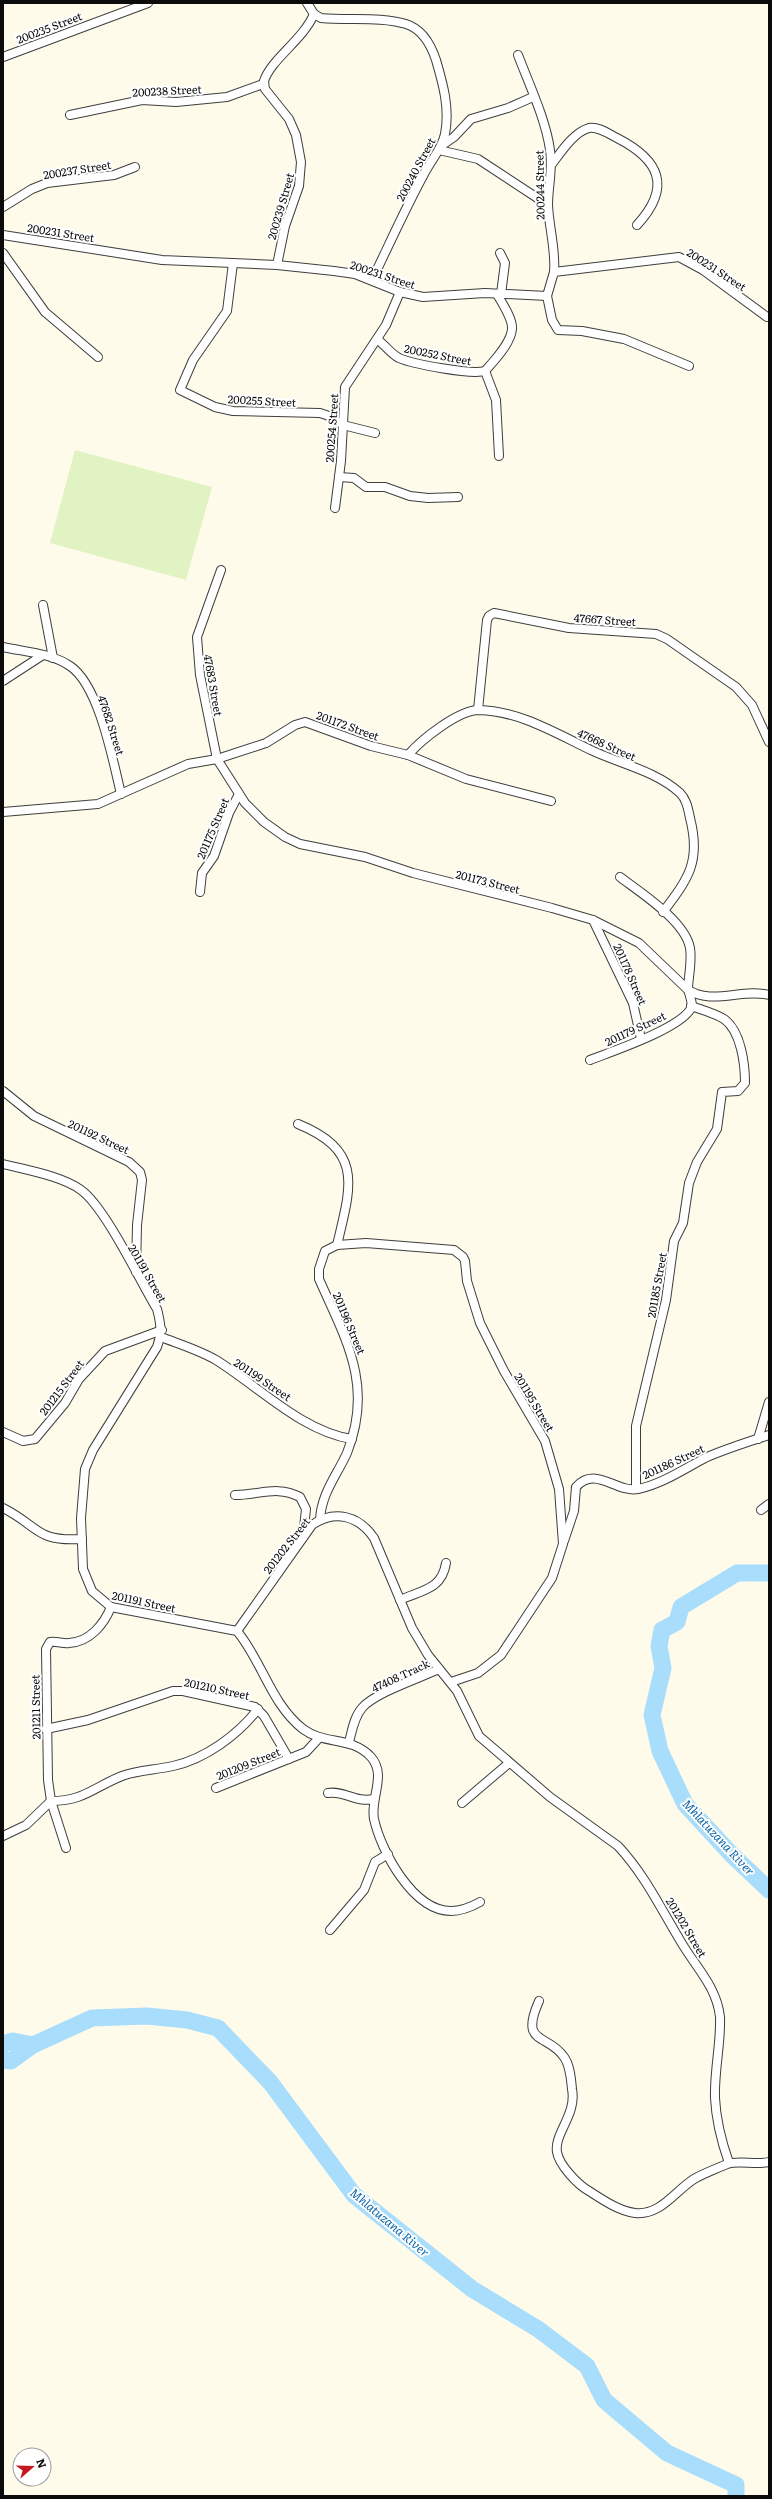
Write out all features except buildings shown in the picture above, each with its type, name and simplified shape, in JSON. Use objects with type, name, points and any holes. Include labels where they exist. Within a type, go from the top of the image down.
[{"type":"street","name":"200235 Street","points":[[3,57],[148,3]]},
{"type":"street","points":[[263,84],[267,74],[307,29],[314,14],[307,3]]},
{"type":"street","name":"200240 Street","points":[[314,14],[330,19],[406,24],[422,34],[433,50],[446,99],[446,124],[440,148],[423,175],[372,280]]},
{"type":"street","name":"200244 Street","points":[[518,55],[544,124],[552,164],[548,205],[555,260],[554,272]]},
{"type":"street","name":"200238 Street","points":[[70,114],[142,100],[176,102],[227,97],[244,89],[263,84]]},
{"type":"street","name":"200239 Street","points":[[263,84],[288,119],[296,135],[301,162],[299,186],[285,226],[277,265]]},
{"type":"street","points":[[440,148],[454,137],[471,119],[508,108],[533,97]]},
{"type":"street","points":[[552,164],[571,141],[583,130],[591,128],[599,129],[640,151],[654,166],[659,186],[650,209],[637,225]]},
{"type":"street","points":[[440,148],[478,160],[548,205]]},
{"type":"street","name":"200237 Street","points":[[3,208],[32,189],[47,183],[114,175],[135,167]]},
{"type":"street","name":"200231 Street","points":[[3,234],[162,260],[277,265],[334,271],[372,280],[400,292],[423,297],[499,294],[547,296]]},
{"type":"street","points":[[3,253],[44,312],[98,357]]},
{"type":"street","points":[[499,294],[505,263],[500,253]]},
{"type":"street","name":"200231 Street","points":[[554,272],[679,257],[703,270],[767,317]]},
{"type":"street","name":"200255 Street","points":[[233,263],[227,311],[193,360],[180,390],[215,407],[233,411],[320,413],[329,416],[343,425],[375,433]]},
{"type":"street","points":[[554,272],[547,296],[554,326],[562,332],[582,332],[624,340],[689,366]]},
{"type":"street","name":"200254 Street","points":[[335,508],[339,477],[345,387],[378,340],[400,292]]},
{"type":"street","name":"200252 Street","points":[[378,340],[397,356],[409,361],[473,372],[485,371],[505,344],[512,329],[511,321],[499,294]]},
{"type":"street","points":[[485,371],[496,400],[499,456]]},
{"type":"street","points":[[339,477],[354,478],[366,487],[386,487],[410,496],[458,497]]},
{"type":"street","name":"47683 Street","points":[[217,759],[198,667],[197,637],[221,570]]},
{"type":"street","points":[[43,605],[53,658]]},
{"type":"street","name":"47667 Street","points":[[478,710],[487,620],[489,616],[494,613],[570,628],[651,634],[667,639],[736,687],[752,705],[769,742]]},
{"type":"street","points":[[3,641],[6,648]]},
{"type":"street","name":"47682 Street","points":[[6,648],[44,655],[53,658],[75,670],[92,696],[101,719],[122,794]]},
{"type":"street","points":[[3,682],[44,655]]},
{"type":"street","points":[[408,755],[422,741],[448,722],[478,710]]},
{"type":"street","name":"47668 Street","points":[[478,710],[538,724],[593,751],[645,772],[680,794],[687,805],[695,838],[695,858],[682,887],[664,912]]},
{"type":"street","name":"201172 Street","points":[[3,812],[84,807],[98,804],[188,764],[217,759],[266,743],[295,724],[305,722],[371,746],[408,755],[466,778],[551,802]]},
{"type":"street","name":"201173 Street","points":[[217,759],[239,794],[264,822],[285,837],[300,844],[365,857],[413,873],[552,908],[593,920],[639,943],[688,990],[704,996],[755,993],[769,995]]},
{"type":"street","name":"201175 Street","points":[[200,892],[202,873],[214,856],[229,812],[239,794]]},
{"type":"street","points":[[620,877],[664,912],[678,926],[688,941],[690,961],[688,990],[692,1006]]},
{"type":"street","name":"201178 Street","points":[[593,920],[633,1003],[641,1039]]},
{"type":"street","name":"201179 Street","points":[[590,1060],[641,1039],[676,1021],[689,1012],[692,1006]]},
{"type":"street","name":"201185 Street","points":[[636,1489],[636,1426],[666,1300],[674,1241],[683,1223],[689,1183],[697,1162],[717,1129],[722,1092],[738,1091],[745,1083],[737,1036],[733,1029],[722,1018],[692,1006]]},
{"type":"street","name":"201192 Street","points":[[3,1091],[34,1116],[128,1162],[140,1172],[142,1180],[137,1225],[136,1274]]},
{"type":"street","points":[[298,1124],[331,1142],[342,1155],[346,1164],[349,1184],[337,1245]]},
{"type":"street","name":"201191 Street","points":[[3,1164],[37,1173],[81,1190],[105,1219],[157,1309],[161,1333],[157,1347],[88,1461],[82,1480],[83,1569],[88,1582],[98,1597],[111,1607],[236,1631]]},
{"type":"street","name":"201195 Street","points":[[337,1245],[366,1243],[445,1248],[454,1250],[463,1257],[467,1281],[480,1323],[504,1371],[545,1441],[560,1490],[563,1544],[552,1578],[501,1655],[478,1673],[451,1682]]},
{"type":"street","name":"201196 Street","points":[[320,1520],[321,1504],[352,1439],[358,1419],[356,1367],[319,1279],[319,1269],[324,1251],[337,1245]]},
{"type":"street","name":"201199 Street","points":[[161,1333],[205,1354],[312,1425],[338,1437],[352,1439]]},
{"type":"street","name":"201215 Street","points":[[3,1432],[22,1441],[35,1439],[65,1403],[79,1379],[105,1351],[161,1333]]},
{"type":"street","points":[[758,1439],[769,1402]]},
{"type":"street","name":"201186 Street","points":[[563,1544],[574,1511],[576,1487],[584,1479],[595,1477],[636,1489],[668,1478],[708,1457],[769,1436]]},
{"type":"street","points":[[235,1496],[273,1489],[300,1497],[306,1509],[302,1538]]},
{"type":"street","points":[[760,1510],[769,1504]]},
{"type":"street","points":[[3,1508],[40,1534],[50,1538],[82,1539]]},
{"type":"street","name":"201202 Street","points":[[236,1631],[302,1538],[320,1520],[341,1516],[351,1518],[368,1530],[374,1538],[412,1628],[439,1669],[451,1682],[479,1736],[550,1797],[618,1846],[643,1876],[685,1950],[709,1983],[720,2015],[715,2097],[716,2114],[729,2163]]},
{"type":"street","points":[[400,1600],[438,1583],[444,1575],[446,1563]]},
{"type":"street","name":"201211 Street","points":[[66,1848],[51,1800],[46,1729],[47,1646],[53,1642],[73,1643],[89,1636],[105,1620],[111,1607]]},
{"type":"street","points":[[236,1631],[286,1711],[303,1729],[319,1738],[349,1742],[371,1757],[377,1768],[378,1782],[374,1799],[374,1820],[388,1854],[406,1885],[433,1907],[442,1910],[458,1911],[480,1902]]},
{"type":"street","name":"47408 Track","points":[[349,1742],[355,1721],[362,1707],[378,1697],[439,1669]]},
{"type":"street","name":"201210 Street","points":[[46,1729],[88,1720],[178,1691],[243,1704],[258,1709],[289,1759]]},
{"type":"street","points":[[3,1836],[26,1825],[51,1800],[76,1799],[122,1776],[175,1765],[190,1760],[231,1736],[250,1720],[258,1709]]},
{"type":"street","name":"201209 Street","points":[[216,1788],[311,1749],[319,1738]]},
{"type":"street","points":[[462,1803],[509,1763]]},
{"type":"street","points":[[328,1793],[338,1793],[358,1800],[374,1799]]},
{"type":"street","points":[[330,1930],[364,1890],[376,1862],[388,1854]]},
{"type":"street","points":[[539,2001],[531,2020],[533,2031],[541,2040],[559,2051],[565,2058],[573,2090],[573,2106],[557,2147],[562,2164],[585,2189],[628,2212],[637,2213],[653,2210],[694,2179],[729,2163],[757,2165],[769,2162]]},
{"type":"green space","points":[[75,450],[212,487],[186,580],[50,543]]},
{"type":"waterway","name":"Mhlatuzana River","points":[[769,1573],[737,1573],[681,1607],[677,1622],[662,1630],[659,1646],[663,1668],[652,1715],[660,1751],[685,1804],[732,1855],[769,1890]]},
{"type":"waterway","name":"Mhlatuzana River","points":[[3,2060],[11,2061],[33,2045],[92,2018],[147,2016],[187,2020],[218,2028],[270,2082],[354,2195],[472,2289],[538,2329],[587,2366],[604,2400],[667,2453],[736,2485],[736,2496]]},
{"type":"waterway","name":"Mhlatuzana River","points":[[3,2044],[13,2041],[33,2045]]}]
